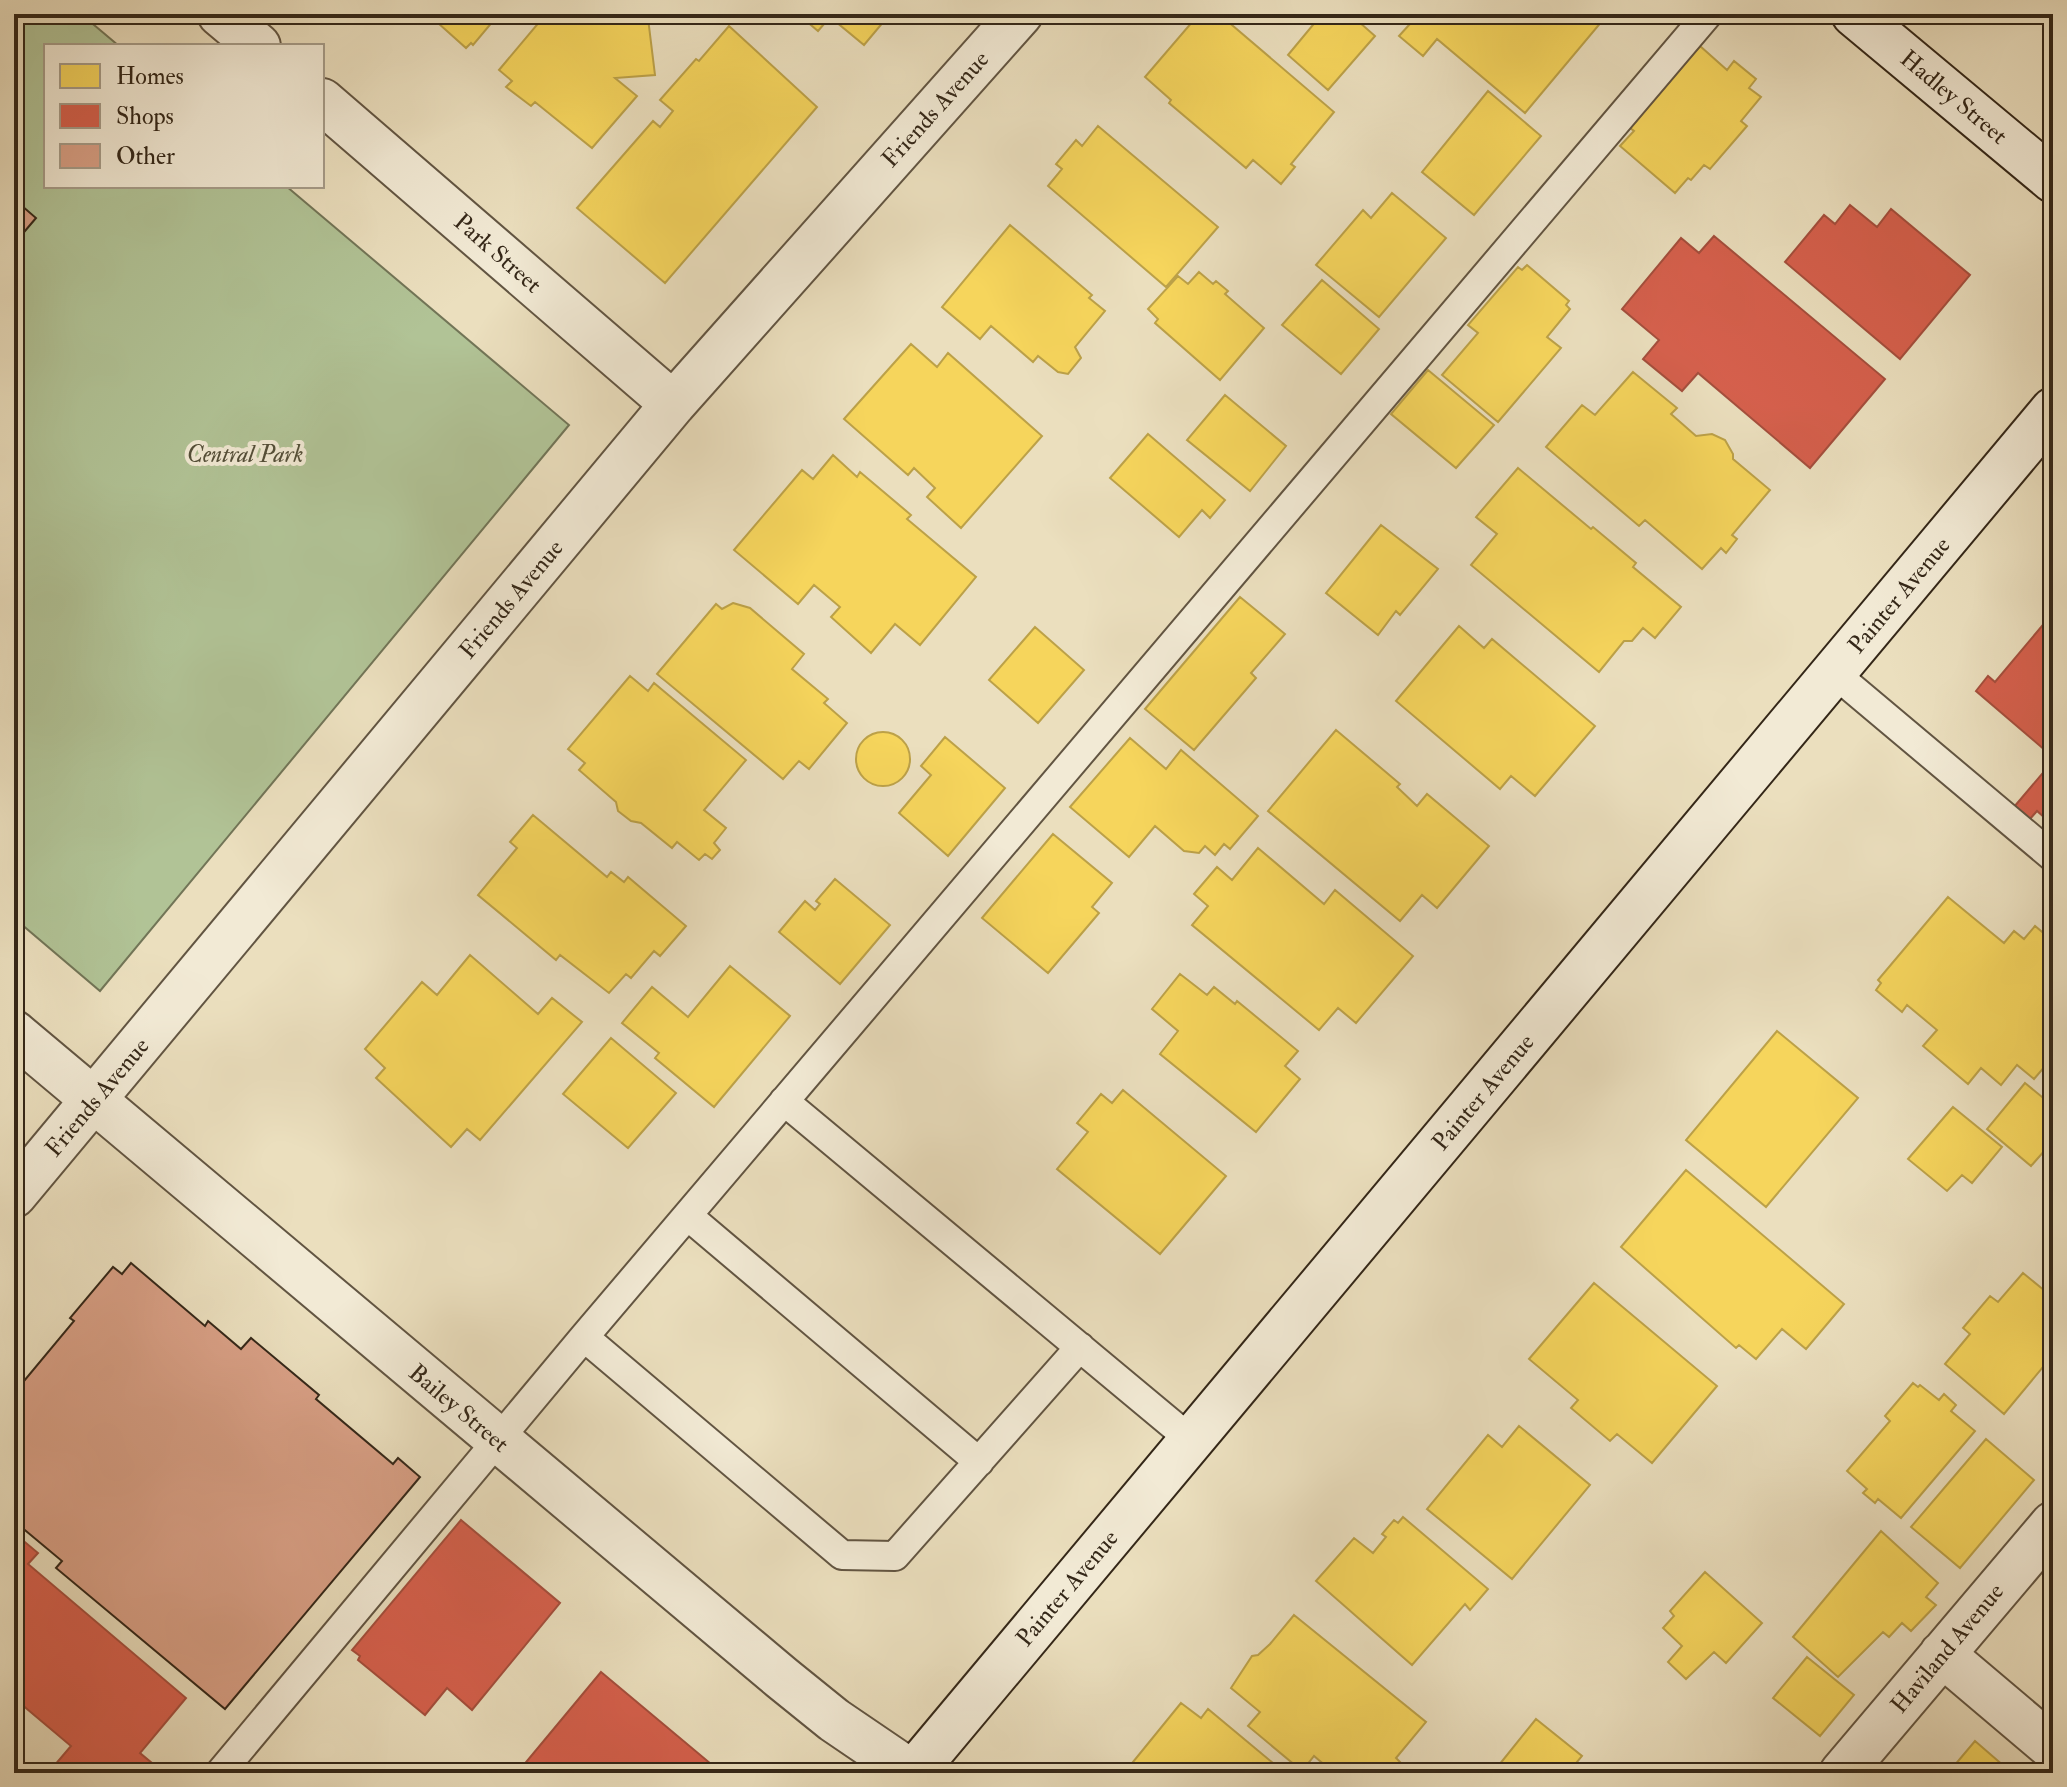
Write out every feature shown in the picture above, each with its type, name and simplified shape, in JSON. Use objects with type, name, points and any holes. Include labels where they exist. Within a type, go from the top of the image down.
[{"type":"street","points":[[220,14],[256,44]]},
{"type":"street","name":"Hadley Street","points":[[1854,14],[2053,180]]},
{"type":"street","name":"Friends Avenue","points":[[14,1195],[673,404],[1007,18]]},
{"type":"street","name":"Park Street","points":[[324,103],[673,404]]},
{"type":"street","name":"Painter Avenue","points":[[912,1773],[2053,410]]},
{"type":"street","name":"Bailey Street","points":[[14,1033],[497,1441],[834,1720],[912,1773]]},
{"type":"street","name":"Haviland Avenue","points":[[1842,1773],[2053,1524]]},
{"type":"street","points":[[1942,1654],[2053,1748]]},
{"type":"lane","points":[[220,1773],[584,1337],[1708,14]]},
{"type":"lane","points":[[1834,673],[2053,857]]},
{"type":"lane","points":[[784,1101],[1191,1440]]},
{"type":"lane","points":[[688,1216],[979,1462]]},
{"type":"lane","points":[[584,1337],[842,1555],[895,1556],[1080,1347]]},
{"type":"green space","name":"Central Park","points":[[14,14],[81,14],[117,44],[44,44],[44,188],[288,188],[569,425],[100,991],[14,918]]},
{"type":"building: Homes","points":[[434,14],[499,14],[473,45],[471,43],[466,48],[438,23],[441,20]]},
{"type":"building: Homes","points":[[546,14],[652,14],[648,18],[655,75],[615,78],[637,96],[592,148],[535,102],[531,106],[506,87],[512,81],[499,70]]},
{"type":"building: Homes","points":[[798,14],[890,14],[864,45],[830,17],[818,31]]},
{"type":"building: Homes","points":[[1199,14],[1219,14],[1334,112],[1291,164],[1295,167],[1281,184],[1253,160],[1246,168],[1169,103],[1171,100],[1145,77]]},
{"type":"building: Homes","points":[[1322,14],[1350,14],[1375,36],[1328,90],[1288,55]]},
{"type":"building: Homes","points":[[1419,14],[1608,14],[1525,113],[1437,39],[1423,56],[1399,36]]},
{"type":"building: Homes","points":[[729,26],[817,107],[665,283],[577,208],[653,121],[660,127],[673,111],[660,100]]},
{"type":"building: Homes","points":[[1700,46],[1727,70],[1734,61],[1756,79],[1749,88],[1761,97],[1741,121],[1747,126],[1710,169],[1704,165],[1675,193],[1620,146],[1634,131],[1630,128]]},
{"type":"building: Homes","points":[[1488,91],[1541,136],[1474,215],[1422,172]]},
{"type":"building: Homes","points":[[1098,126],[1218,227],[1166,287],[1048,186],[1062,169],[1056,164],[1076,140],[1082,146]]},
{"type":"building: Homes","points":[[1392,193],[1446,238],[1379,317],[1316,265],[1363,210],[1371,218]]},
{"type":"building: Homes","points":[[1010,225],[1092,295],[1089,298],[1105,311],[1075,347],[1081,358],[1068,374],[1058,372],[1038,356],[1033,362],[991,326],[980,339],[942,307]]},
{"type":"building: Homes","points":[[1527,265],[1569,301],[1566,305],[1570,309],[1547,337],[1561,348],[1498,422],[1442,375],[1478,333],[1468,325],[1518,267],[1522,270]]},
{"type":"building: Homes","points":[[1199,272],[1228,291],[1225,294],[1264,328],[1220,380],[1155,323],[1158,319],[1148,309],[1178,276],[1188,284]]},
{"type":"building: Homes","points":[[1322,280],[1379,329],[1341,374],[1282,325]]},
{"type":"building: Homes","points":[[911,344],[937,367],[948,353],[1042,436],[961,528],[927,497],[935,488],[914,468],[908,475],[844,419]]},
{"type":"building: Homes","points":[[1428,370],[1494,425],[1456,468],[1391,414]]},
{"type":"building: Homes","points":[[1633,372],[1677,408],[1671,414],[1696,436],[1712,434],[1725,440],[1733,459],[1770,490],[1732,535],[1737,539],[1726,553],[1721,548],[1702,569],[1645,520],[1639,526],[1546,447],[1582,405],[1595,415]]},
{"type":"building: Homes","points":[[1225,395],[1286,446],[1250,491],[1187,440]]},
{"type":"building: Homes","points":[[1148,434],[1225,500],[1210,518],[1202,510],[1179,537],[1110,478]]},
{"type":"building: Homes","points":[[833,455],[857,477],[860,472],[911,515],[907,519],[976,577],[920,645],[895,624],[871,653],[831,617],[840,607],[814,585],[798,604],[734,550],[802,470],[813,479]]},
{"type":"building: Homes","points":[[1518,468],[1636,563],[1633,567],[1681,607],[1655,638],[1643,628],[1632,641],[1624,641],[1599,672],[1471,565],[1497,534],[1476,517]]},
{"type":"building: Homes","points":[[1381,525],[1438,569],[1400,615],[1396,611],[1378,635],[1326,593]]},
{"type":"building: Homes","points":[[1240,597],[1285,634],[1251,673],[1256,678],[1194,750],[1145,709]]},
{"type":"building: Homes","points":[[733,603],[750,608],[804,654],[792,669],[828,699],[824,703],[847,723],[809,769],[799,761],[783,779],[657,674],[716,604],[722,609]]},
{"type":"building: Homes","points":[[1459,626],[1484,648],[1492,639],[1595,726],[1535,796],[1511,776],[1500,789],[1396,701]]},
{"type":"building: Homes","points":[[1035,627],[1084,670],[1038,723],[989,680]]},
{"type":"building: Homes","points":[[630,676],[648,691],[654,683],[746,760],[704,810],[726,828],[714,843],[720,850],[712,859],[705,854],[699,860],[677,842],[672,848],[641,823],[631,821],[618,811],[616,802],[579,770],[585,763],[568,749]]},
{"type":"building: Homes","points":[[1336,730],[1400,784],[1397,787],[1417,806],[1427,794],[1489,846],[1437,908],[1422,895],[1400,921],[1268,811]]},
{"type":"building: Homes","points":[[883,732],[902,740],[910,759],[902,778],[883,786],[864,778],[856,759],[864,740]]},
{"type":"building: Homes","points":[[945,737],[1005,788],[948,856],[899,813],[931,775],[921,766]]},
{"type":"building: Homes","points":[[1130,738],[1166,769],[1181,750],[1258,816],[1230,849],[1224,844],[1215,855],[1205,846],[1199,853],[1184,851],[1155,826],[1129,857],[1070,807]]},
{"type":"building: Homes","points":[[533,815],[607,877],[611,872],[624,882],[628,877],[686,926],[660,956],[654,951],[631,978],[626,974],[609,993],[560,955],[556,960],[478,895],[517,848],[510,842]]},
{"type":"building: Homes","points":[[1053,834],[1112,883],[1092,907],[1099,913],[1048,973],[982,918]]},
{"type":"building: Homes","points":[[1258,848],[1324,904],[1335,890],[1413,956],[1356,1023],[1338,1008],[1319,1030],[1192,925],[1208,906],[1194,894],[1217,867],[1232,880]]},
{"type":"building: Homes","points":[[835,879],[890,925],[840,984],[779,932],[805,901],[815,910],[820,904],[816,901]]},
{"type":"building: Homes","points":[[1948,897],[2004,943],[2014,931],[2024,939],[2035,926],[2053,941],[2053,1057],[2034,1079],[2017,1065],[2001,1085],[1981,1068],[1968,1084],[1923,1046],[1937,1030],[1907,1005],[1902,1012],[1876,990],[1881,983],[1878,980]]},
{"type":"building: Homes","points":[[470,955],[538,1014],[552,998],[582,1022],[480,1140],[467,1129],[451,1147],[376,1078],[385,1068],[365,1049],[422,982],[437,995]]},
{"type":"building: Homes","points":[[730,966],[790,1016],[714,1107],[655,1058],[659,1053],[622,1023],[652,987],[688,1017]]},
{"type":"building: Homes","points":[[1180,974],[1207,995],[1214,987],[1235,1004],[1237,1001],[1298,1051],[1285,1066],[1300,1079],[1256,1132],[1160,1054],[1178,1031],[1152,1009]]},
{"type":"building: Homes","points":[[1777,1031],[1858,1098],[1766,1207],[1686,1140]]},
{"type":"building: Homes","points":[[611,1038],[676,1093],[628,1148],[563,1094]]},
{"type":"building: Homes","points":[[2025,1083],[2053,1106],[2053,1141],[2031,1166],[1987,1129]]},
{"type":"building: Homes","points":[[1123,1090],[1226,1176],[1160,1254],[1057,1169],[1088,1132],[1077,1123],[1101,1094],[1112,1103]]},
{"type":"building: Homes","points":[[1953,1107],[2002,1147],[1972,1183],[1962,1175],[1947,1191],[1908,1159]]},
{"type":"building: Homes","points":[[1686,1170],[1844,1304],[1806,1349],[1782,1329],[1756,1359],[1739,1345],[1736,1348],[1621,1247]]},
{"type":"building: Homes","points":[[2023,1273],[2045,1291],[2053,1283],[2053,1355],[2004,1414],[1945,1364],[1970,1334],[1963,1328],[1990,1296],[1998,1302]]},
{"type":"building: Homes","points":[[1594,1283],[1717,1386],[1652,1463],[1617,1434],[1610,1441],[1571,1408],[1578,1400],[1529,1359]]},
{"type":"building: Homes","points":[[1913,1383],[1939,1400],[1944,1394],[1956,1405],[1951,1411],[1975,1431],[1901,1518],[1878,1499],[1875,1503],[1863,1493],[1867,1489],[1847,1471],[1890,1421],[1885,1416]]},
{"type":"building: Homes","points":[[1519,1426],[1590,1485],[1512,1579],[1427,1509],[1488,1435],[1502,1447]]},
{"type":"building: Homes","points":[[1986,1439],[2034,1480],[1960,1568],[1911,1527]]},
{"type":"building: Homes","points":[[1403,1517],[1488,1589],[1470,1610],[1465,1604],[1412,1665],[1316,1581],[1354,1538],[1373,1553],[1386,1537],[1382,1534],[1394,1520],[1398,1523]]},
{"type":"building: Homes","points":[[1881,1531],[1938,1583],[1926,1597],[1936,1605],[1911,1631],[1902,1623],[1889,1637],[1883,1632],[1838,1677],[1793,1637]]},
{"type":"building: Homes","points":[[1705,1572],[1762,1623],[1726,1663],[1714,1652],[1686,1679],[1668,1662],[1682,1646],[1663,1628],[1674,1616],[1670,1611]]},
{"type":"building: Homes","points":[[1294,1615],[1426,1722],[1396,1758],[1400,1762],[1390,1773],[1334,1773],[1314,1756],[1302,1771],[1248,1726],[1260,1712],[1231,1688],[1252,1656],[1258,1655],[1270,1644]]},
{"type":"building: Homes","points":[[1807,1657],[1854,1695],[1820,1736],[1773,1698]]},
{"type":"building: Homes","points":[[1181,1703],[1201,1718],[1208,1709],[1285,1773],[1124,1773]]},
{"type":"building: Homes","points":[[1536,1719],[1582,1756],[1568,1773],[1508,1773],[1499,1765]]},
{"type":"building: Homes","points":[[1975,1741],[2012,1773],[1948,1773]]},
{"type":"building: Shops","points":[[1850,205],[1877,227],[1891,209],[1970,275],[1900,359],[1785,262],[1824,215],[1835,224]]},
{"type":"building: Shops","points":[[1714,236],[1885,379],[1810,468],[1698,373],[1682,391],[1643,359],[1659,340],[1622,309],[1681,238],[1699,253]]},
{"type":"building: Shops","points":[[2047,620],[2053,626],[2053,757],[1976,691],[1988,676],[1995,682]]},
{"type":"building: Shops","points":[[2053,761],[2053,825],[2037,811],[2029,820],[2014,807]]},
{"type":"building: Shops","points":[[461,1520],[560,1603],[472,1710],[447,1688],[425,1715],[358,1660],[360,1656],[352,1650]]},
{"type":"building: Shops","points":[[14,1533],[38,1553],[28,1564],[186,1698],[140,1753],[164,1773],[48,1773],[71,1746],[14,1698]]},
{"type":"building: Shops","points":[[601,1672],[717,1769],[713,1773],[517,1773]]},
{"type":"building: Other","points":[[14,199],[36,218],[14,244]]},
{"type":"building: Other","points":[[131,1263],[205,1326],[208,1321],[241,1349],[251,1338],[319,1395],[316,1399],[393,1464],[398,1458],[420,1477],[225,1709],[56,1568],[62,1561],[14,1521],[14,1401],[18,1397],[14,1393],[74,1321],[70,1318],[113,1267],[122,1274]]}]
